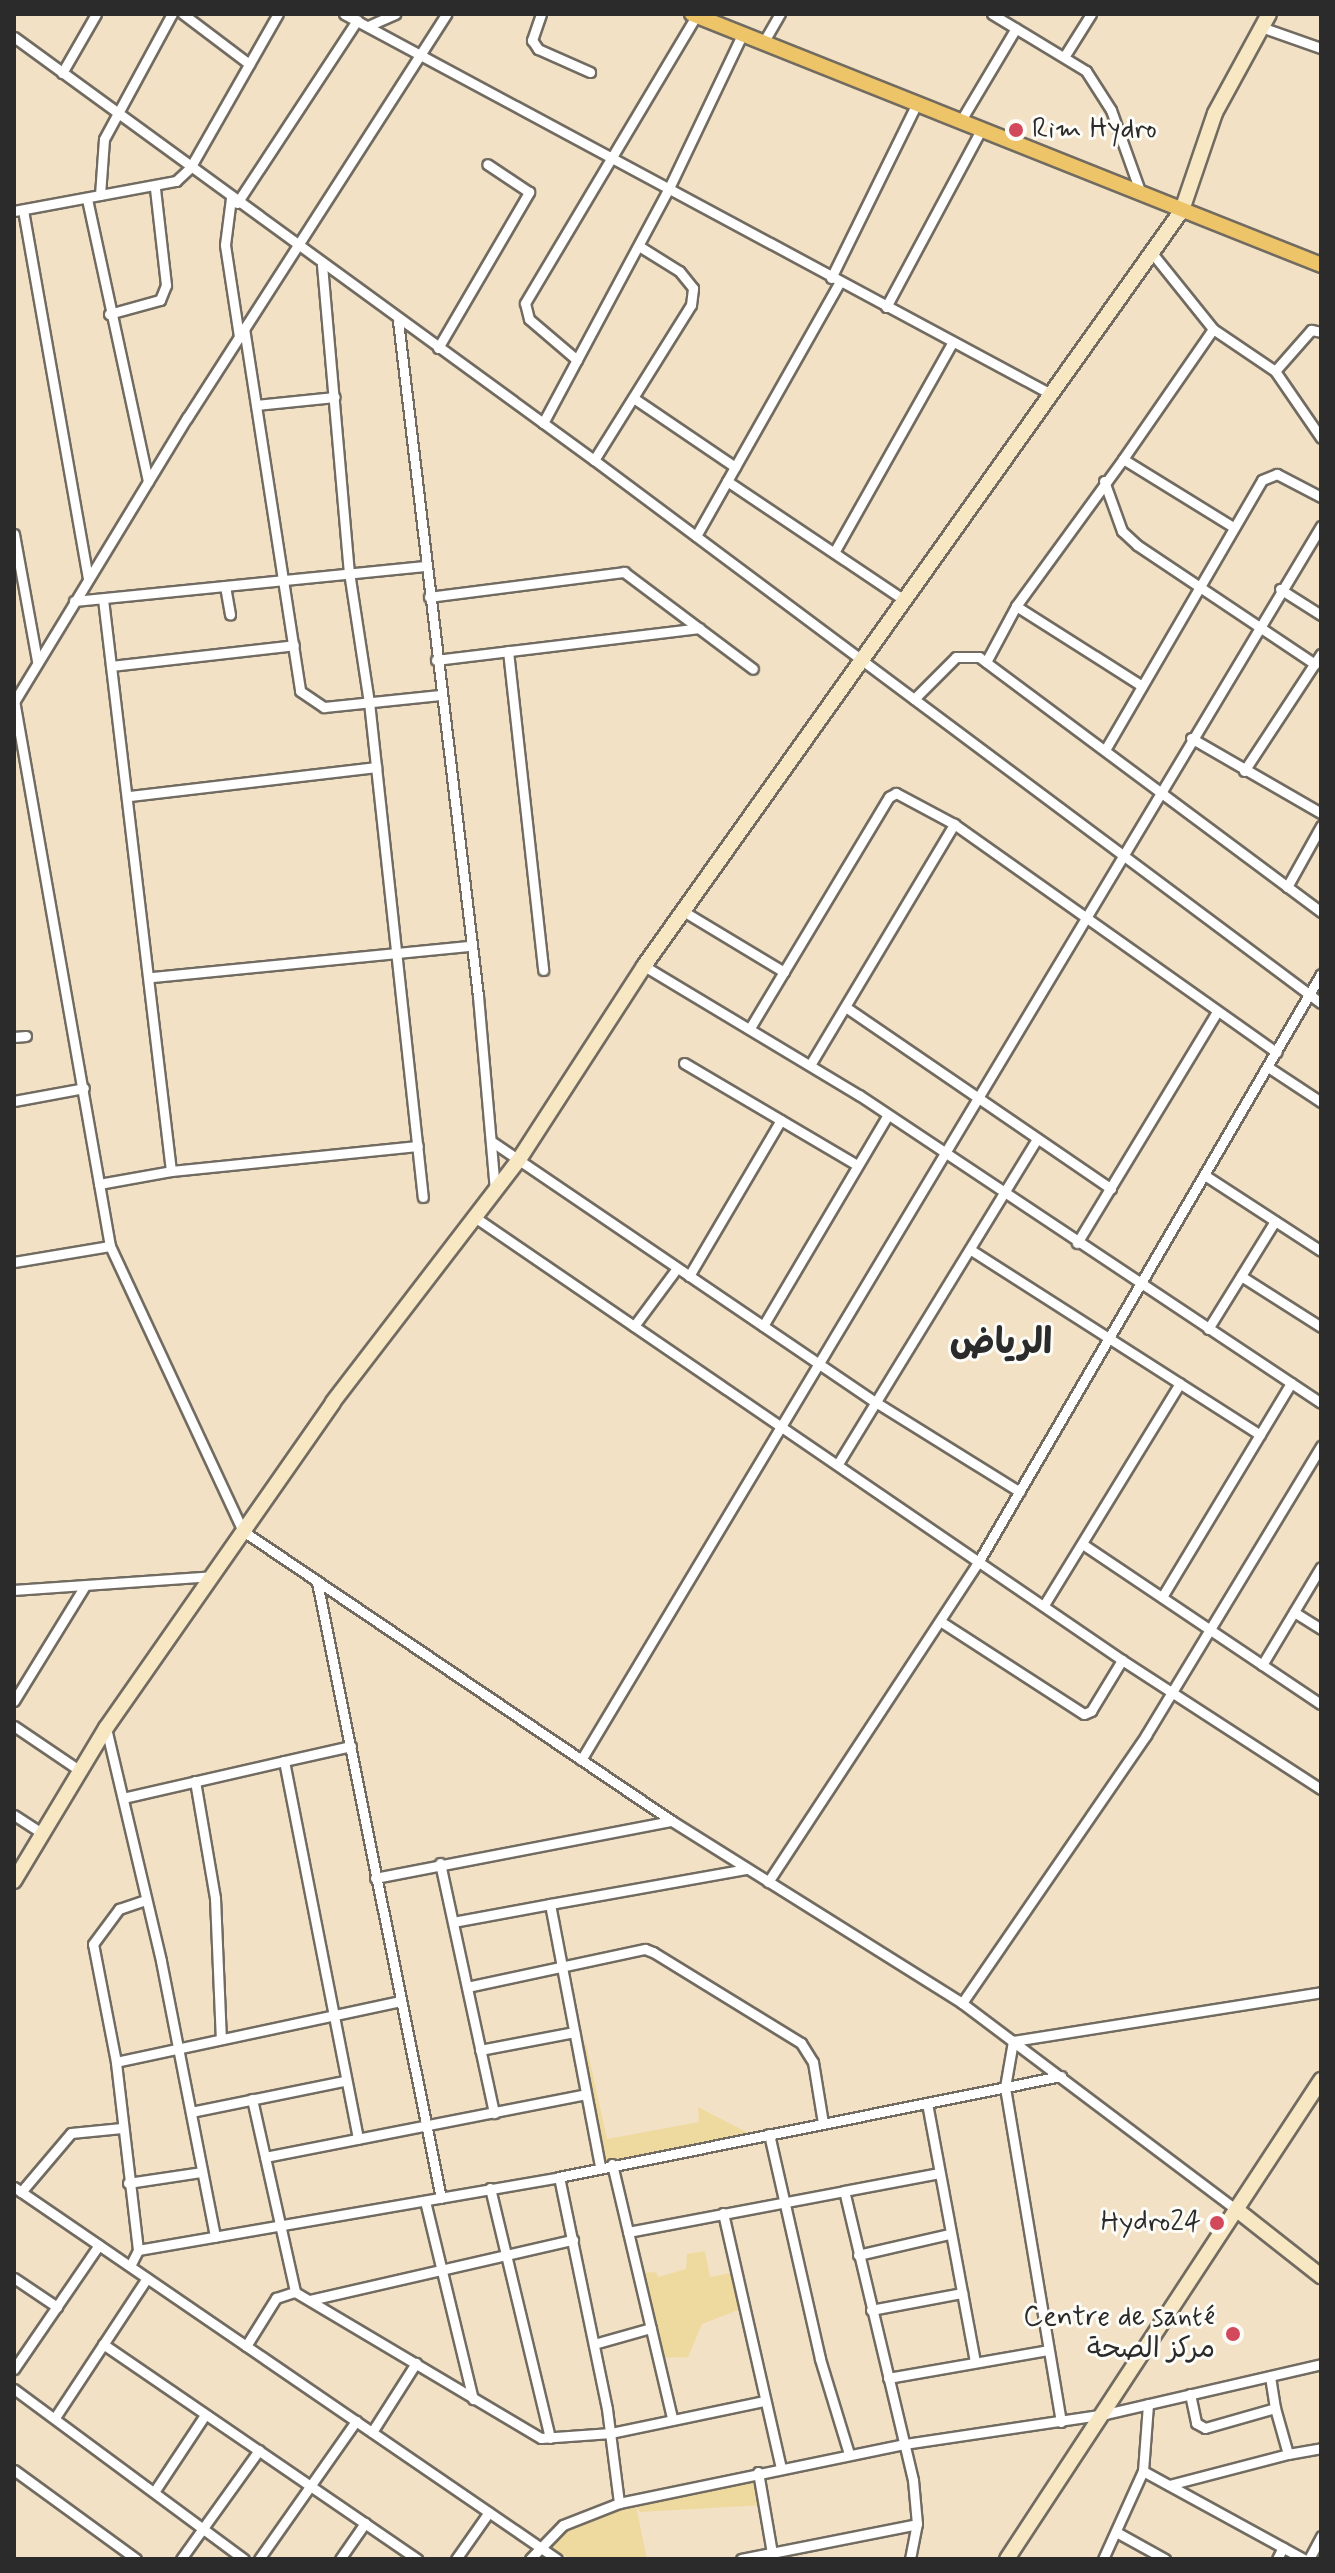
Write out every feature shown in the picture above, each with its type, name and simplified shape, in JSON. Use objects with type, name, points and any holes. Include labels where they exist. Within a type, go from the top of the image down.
[{"type":"main road","points":[[695,15],[1321,265]]},
{"type":"street","points":[[62,73],[96,14]]},
{"type":"street","points":[[100,195],[104,139],[172,14]]},
{"type":"street","points":[[183,14],[249,64]]},
{"type":"street","points":[[88,578],[19,211],[155,188],[176,181],[190,168],[278,14]]},
{"type":"street","points":[[344,14],[835,281],[1051,394]]},
{"type":"street","points":[[368,26],[395,14]]},
{"type":"street","points":[[446,14],[241,332],[14,700],[110,1246],[243,1531],[672,1821],[962,2003],[1321,2276]]},
{"type":"street","points":[[541,14],[532,40],[538,49],[590,72]]},
{"type":"street","points":[[763,43],[780,14]]},
{"type":"street","points":[[992,14],[1086,71],[1100,89],[1141,194]]},
{"type":"street","points":[[1064,57],[1091,14]]},
{"type":"street","points":[[577,360],[529,319],[525,303],[695,15]]},
{"type":"street","points":[[357,20],[234,200],[225,245],[286,580],[300,691],[306,699],[324,707],[440,695]]},
{"type":"street","points":[[14,1881],[106,1728],[333,1402],[496,1193],[644,966],[1182,210],[1215,113],[1265,21],[1321,48]]},
{"type":"street","points":[[960,122],[1016,28]]},
{"type":"street","points":[[543,423],[669,188],[742,35]]},
{"type":"street","points":[[14,37],[398,321],[594,460],[1321,1003]]},
{"type":"street","points":[[696,536],[835,281],[916,105]]},
{"type":"street","points":[[886,307],[981,130]]},
{"type":"street","points":[[438,348],[529,192],[487,164]]},
{"type":"street","points":[[109,314],[160,300],[166,285],[155,188]]},
{"type":"street","points":[[87,199],[109,314],[148,481]]},
{"type":"street","points":[[594,460],[691,305],[693,288],[679,271],[639,246]]},
{"type":"street","points":[[1152,253],[1213,329],[1275,371],[1321,438]]},
{"type":"street","points":[[322,265],[349,572],[369,702],[423,1197]]},
{"type":"street","points":[[398,321],[471,946],[496,1193]]},
{"type":"street","points":[[986,662],[1016,606],[1213,329]]},
{"type":"street","points":[[1275,371],[1311,330],[1321,332]]},
{"type":"street","points":[[836,549],[952,343]]},
{"type":"street","points":[[256,405],[335,397]]},
{"type":"street","points":[[635,399],[735,467]]},
{"type":"street","points":[[1123,459],[1233,527]]},
{"type":"street","points":[[1105,750],[1262,480],[1277,474],[1321,497]]},
{"type":"street","points":[[727,481],[836,549],[904,600]]},
{"type":"street","points":[[1104,481],[1122,531],[1257,628],[1315,664]]},
{"type":"street","points":[[581,1760],[942,1152],[1280,589],[1321,526]]},
{"type":"street","points":[[14,534],[37,661]]},
{"type":"street","points":[[74,601],[425,566]]},
{"type":"street","points":[[429,597],[624,572],[753,669]]},
{"type":"street","points":[[225,586],[230,615]]},
{"type":"street","points":[[1280,589],[1321,615]]},
{"type":"street","points":[[103,599],[152,977],[171,1171]]},
{"type":"street","points":[[1016,606],[1142,686]]},
{"type":"street","points":[[436,660],[699,628]]},
{"type":"street","points":[[111,666],[294,645]]},
{"type":"street","points":[[508,651],[543,970]]},
{"type":"street","points":[[1244,771],[1321,654]]},
{"type":"street","points":[[914,699],[956,657],[972,655],[986,662],[1321,912]]},
{"type":"street","points":[[1191,738],[1321,813]]},
{"type":"street","points":[[130,796],[376,767]]},
{"type":"street","points":[[750,1028],[889,797],[906,794],[954,824],[1084,919],[1276,1052]]},
{"type":"street","points":[[810,1065],[847,1008],[954,824]]},
{"type":"street","points":[[1287,887],[1321,826]]},
{"type":"street","points":[[683,911],[784,972]]},
{"type":"street","points":[[152,977],[471,946]]},
{"type":"street","points":[[644,966],[888,1115],[1321,1403]]},
{"type":"street","points":[[768,1882],[980,1559],[1143,1287],[1321,974]]},
{"type":"street","points":[[847,1008],[1111,1189]]},
{"type":"street","points":[[1077,1243],[1217,1012]]},
{"type":"street","points":[[14,1037],[26,1036]]},
{"type":"street","points":[[684,1063],[857,1165]]},
{"type":"street","points":[[1268,1067],[1321,1102]]},
{"type":"street","points":[[14,1101],[84,1088]]},
{"type":"street","points":[[763,1326],[888,1115]]},
{"type":"street","points":[[689,1276],[781,1120]]},
{"type":"street","points":[[839,1462],[1037,1139]]},
{"type":"street","points":[[491,1141],[877,1403],[1020,1492]]},
{"type":"street","points":[[99,1184],[171,1171],[418,1146]]},
{"type":"street","points":[[1206,1176],[1321,1251]]},
{"type":"street","points":[[476,1218],[781,1422],[1122,1660],[1321,1789]]},
{"type":"street","points":[[1208,1329],[1275,1221]]},
{"type":"street","points":[[14,1262],[110,1246]]},
{"type":"street","points":[[971,1250],[1260,1435]]},
{"type":"street","points":[[634,1326],[677,1268]]},
{"type":"street","points":[[1241,1276],[1320,1325]]},
{"type":"street","points":[[1044,1605],[1084,1545],[1180,1383]]},
{"type":"street","points":[[1162,1597],[1291,1383]]},
{"type":"street","points":[[962,2003],[1174,1691],[1321,1446]]},
{"type":"street","points":[[1084,1545],[1321,1704]]},
{"type":"street","points":[[1262,1665],[1321,1567]]},
{"type":"street","points":[[14,1590],[212,1576]]},
{"type":"street","points":[[317,1582],[441,2198]]},
{"type":"street","points":[[14,1701],[84,1587]]},
{"type":"street","points":[[1294,1612],[1321,1629]]},
{"type":"street","points":[[940,1621],[1084,1714],[1091,1711],[1122,1660]]},
{"type":"street","points":[[14,1726],[79,1770]]},
{"type":"street","points":[[106,1728],[178,2049],[215,2237]]},
{"type":"street","points":[[123,1798],[351,1746]]},
{"type":"street","points":[[284,1761],[343,2081],[358,2139]]},
{"type":"street","points":[[195,1781],[215,1898],[221,2039]]},
{"type":"street","points":[[14,1815],[42,1833]]},
{"type":"street","points":[[375,1878],[440,1863],[672,1821]]},
{"type":"street","points":[[440,1863],[494,2113]]},
{"type":"street","points":[[453,1922],[747,1869]]},
{"type":"street","points":[[130,2266],[138,2250],[116,2062],[93,1944],[119,1909],[145,1900]]},
{"type":"street","points":[[550,1904],[600,2166]]},
{"type":"street","points":[[467,1987],[645,1949],[665,1957],[801,2043],[813,2062],[823,2123]]},
{"type":"street","points":[[1013,2041],[1321,1992]]},
{"type":"street","points":[[116,2062],[400,2001]]},
{"type":"street","points":[[480,2050],[574,2032]]},
{"type":"street","points":[[1013,2041],[1005,2087],[1061,2422]]},
{"type":"street","points":[[138,2250],[285,2228],[559,2177],[600,2166],[1061,2076]]},
{"type":"street","points":[[1007,2559],[1105,2414],[1321,2080]]},
{"type":"street","points":[[191,2112],[343,2081]]},
{"type":"street","points":[[265,2157],[586,2094]]},
{"type":"street","points":[[252,2099],[285,2228],[295,2292]]},
{"type":"street","points":[[927,2103],[975,2362]]},
{"type":"street","points":[[122,2128],[71,2133],[18,2189],[557,2559]]},
{"type":"street","points":[[769,2134],[782,2202],[849,2454]]},
{"type":"street","points":[[612,2164],[672,2417]]},
{"type":"street","points":[[128,2183],[202,2172]]},
{"type":"street","points":[[628,2232],[939,2173]]},
{"type":"street","points":[[559,2177],[611,2433],[619,2503]]},
{"type":"street","points":[[490,2188],[550,2438]]},
{"type":"street","points":[[844,2191],[905,2444],[917,2524],[910,2559]]},
{"type":"street","points":[[425,2201],[473,2399]]},
{"type":"street","points":[[723,2213],[781,2468]]},
{"type":"street","points":[[858,2255],[949,2234]]},
{"type":"street","points":[[310,2300],[573,2240]]},
{"type":"street","points":[[14,2369],[99,2245]]},
{"type":"street","points":[[14,2278],[57,2307]]},
{"type":"street","points":[[56,2416],[147,2278]]},
{"type":"street","points":[[246,2346],[276,2298],[295,2292],[531,2435],[550,2438],[611,2433],[672,2417],[764,2401]]},
{"type":"street","points":[[871,2310],[962,2293]]},
{"type":"street","points":[[594,2344],[651,2328]]},
{"type":"street","points":[[103,2344],[417,2559]]},
{"type":"street","points":[[888,2378],[1048,2350]]},
{"type":"street","points":[[372,2432],[416,2363]]},
{"type":"street","points":[[530,2559],[563,2525],[619,2503],[849,2454],[1105,2414],[1321,2364]]},
{"type":"street","points":[[1270,2376],[1288,2454]]},
{"type":"street","points":[[14,2389],[56,2416],[244,2559]]},
{"type":"street","points":[[1190,2394],[1196,2423],[1205,2428],[1275,2408]]},
{"type":"street","points":[[1103,2559],[1118,2533],[1143,2471],[1148,2404]]},
{"type":"street","points":[[154,2492],[205,2415]]},
{"type":"street","points":[[259,2559],[356,2421]]},
{"type":"street","points":[[1169,2485],[1321,2448]]},
{"type":"street","points":[[181,2559],[259,2450]]},
{"type":"street","points":[[1143,2471],[1306,2559],[1321,2536]]},
{"type":"street","points":[[14,2484],[18,2472],[136,2559]]},
{"type":"street","points":[[758,2472],[772,2553]]},
{"type":"street","points":[[456,2559],[489,2512]]},
{"type":"street","points":[[340,2559],[365,2523]]},
{"type":"street","points":[[741,2559],[917,2524]]},
{"type":"street","points":[[1118,2533],[1165,2559]]},
{"type":"street","points":[[1277,2559],[1283,2547]]},
{"type":"sand","points":[[576,2040],[586,2044],[607,2139],[699,2122],[698,2107],[754,2136],[604,2166]]},
{"type":"sand","points":[[705,2251],[710,2277],[736,2272],[738,2310],[702,2324],[688,2357],[662,2358],[638,2273],[656,2272],[658,2277],[686,2269],[687,2254]]},
{"type":"sand","points":[[754,2477],[764,2505],[640,2512],[636,2506],[647,2559],[571,2559],[545,2545],[578,2516]]},
{"type":"place","name":"Rim Hydro","points":[[1016,130]]},
{"type":"place","name":"Hydro24","points":[[1217,2223]]},
{"type":"place","name":"Centre de santé مركز الصحة","points":[[1233,2334]]},
{"type":"district","name":"الرياض","points":[[1001,1344]]}]
